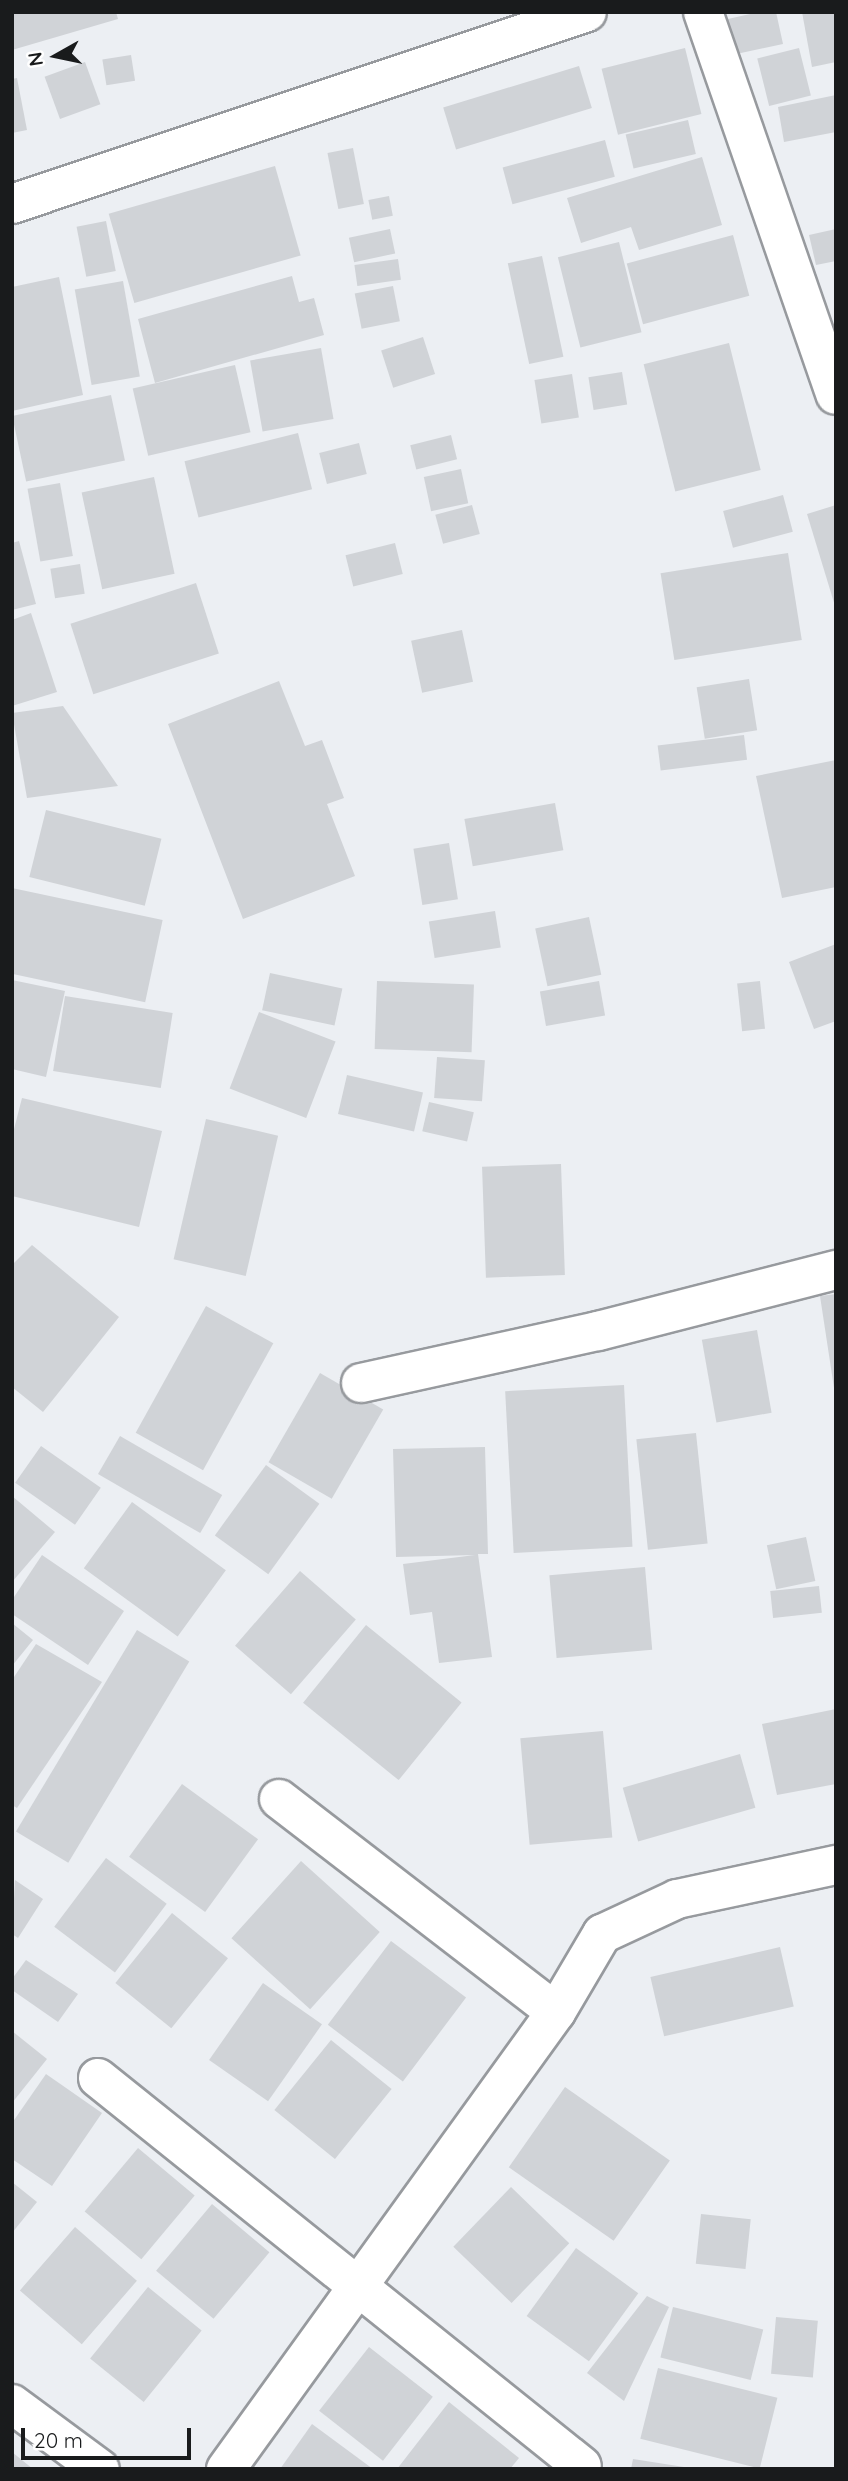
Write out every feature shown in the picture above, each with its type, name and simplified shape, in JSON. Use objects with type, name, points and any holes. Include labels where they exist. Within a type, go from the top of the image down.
[{"type":"street","points":[[12,204],[587,12]]},
{"type":"street","points":[[703,12],[836,396]]},
{"type":"street","points":[[361,1383],[598,1331],[836,1270]]},
{"type":"street","points":[[279,1798],[555,2012]]},
{"type":"street","points":[[226,2469],[359,2290],[555,2012],[602,1934],[677,1899],[836,1865]]},
{"type":"street","points":[[98,2077],[359,2290],[582,2466]]},
{"type":"street","points":[[12,2404],[100,2469]]},
{"type":"building","points":[[12,12],[116,12],[118,19],[12,50]]},
{"type":"building","points":[[759,12],[776,12],[783,44],[727,56],[719,21]]},
{"type":"building","points":[[802,12],[836,12],[836,62],[812,67]]},
{"type":"building","points":[[685,48],[701,114],[618,135],[602,69]]},
{"type":"building","points":[[799,48],[811,96],[769,106],[757,58]]},
{"type":"building","points":[[131,55],[135,81],[106,85],[102,60]]},
{"type":"building","points":[[85,62],[100,104],[60,119],[45,77]]},
{"type":"building","points":[[579,66],[592,108],[456,150],[443,108]]},
{"type":"building","points":[[17,78],[27,130],[12,133],[12,79]]},
{"type":"building","points":[[836,95],[836,132],[784,142],[778,107]]},
{"type":"building","points":[[688,120],[696,154],[634,168],[626,134]]},
{"type":"building","points":[[605,140],[615,177],[512,204],[503,167]]},
{"type":"building","points":[[353,148],[364,204],[338,209],[327,153]]},
{"type":"building","points":[[702,157],[722,225],[639,250],[631,227],[581,243],[567,198]]},
{"type":"building","points":[[275,166],[301,255],[134,303],[109,214]]},
{"type":"building","points":[[389,196],[393,216],[372,220],[368,200]]},
{"type":"building","points":[[106,221],[116,271],[86,277],[77,227]]},
{"type":"building","points":[[390,229],[395,253],[354,262],[349,238]]},
{"type":"building","points":[[836,229],[836,261],[816,265],[809,235]]},
{"type":"building","points":[[733,235],[749,296],[643,324],[627,263]]},
{"type":"building","points":[[619,242],[641,332],[580,347],[558,257]]},
{"type":"building","points":[[542,256],[563,357],[529,364],[508,263]]},
{"type":"building","points":[[398,259],[401,280],[357,286],[354,265]]},
{"type":"building","points":[[292,276],[299,302],[314,298],[324,335],[155,383],[138,319]]},
{"type":"building","points":[[59,277],[83,395],[12,411],[12,287]]},
{"type":"building","points":[[123,281],[140,377],[92,385],[75,290]]},
{"type":"building","points":[[393,286],[400,321],[362,329],[355,293]]},
{"type":"building","points":[[423,337],[435,374],[393,388],[381,351]]},
{"type":"building","points":[[729,343],[761,470],[675,491],[644,364]]},
{"type":"building","points":[[321,348],[334,419],[263,431],[250,361]]},
{"type":"building","points":[[235,365],[251,432],[148,456],[133,389]]},
{"type":"building","points":[[622,372],[627,405],[594,410],[588,377]]},
{"type":"building","points":[[572,374],[579,417],[541,423],[534,380]]},
{"type":"building","points":[[111,395],[125,461],[26,482],[12,416]]},
{"type":"building","points":[[298,433],[312,489],[199,518],[184,461]]},
{"type":"building","points":[[451,435],[457,459],[416,469],[410,445]]},
{"type":"building","points":[[359,443],[367,474],[327,484],[319,453]]},
{"type":"building","points":[[461,469],[468,503],[431,511],[424,477]]},
{"type":"building","points":[[154,477],[175,574],[102,589],[82,492]]},
{"type":"building","points":[[60,483],[73,556],[40,562],[28,489]]},
{"type":"building","points":[[783,495],[793,532],[733,548],[723,511]]},
{"type":"building","points":[[472,505],[480,534],[443,544],[435,515]]},
{"type":"building","points":[[836,505],[836,606],[835,606],[807,514]]},
{"type":"building","points":[[19,541],[36,604],[12,610],[12,543]]},
{"type":"building","points":[[395,543],[403,574],[353,586],[346,555]]},
{"type":"building","points":[[788,553],[802,640],[674,660],[661,573]]},
{"type":"building","points":[[80,564],[85,594],[55,598],[50,569]]},
{"type":"building","points":[[196,583],[219,653],[93,694],[70,624]]},
{"type":"building","points":[[31,613],[57,692],[12,706],[12,620]]},
{"type":"building","points":[[462,630],[473,682],[422,693],[411,641]]},
{"type":"building","points":[[749,679],[757,730],[705,739],[697,687]]},
{"type":"building","points":[[279,681],[305,746],[322,740],[344,798],[327,804],[355,876],[243,919],[168,724]]},
{"type":"building","points":[[63,706],[118,786],[27,798],[12,713]]},
{"type":"building","points":[[744,735],[747,760],[661,770],[658,746]]},
{"type":"building","points":[[836,760],[836,887],[782,898],[756,776]]},
{"type":"building","points":[[555,803],[563,850],[473,866],[464,819]]},
{"type":"building","points":[[46,810],[161,839],[145,906],[29,877]]},
{"type":"building","points":[[449,843],[458,899],[422,905],[413,849]]},
{"type":"building","points":[[12,888],[163,920],[145,1002],[12,974]]},
{"type":"building","points":[[495,911],[501,948],[435,958],[429,921]]},
{"type":"building","points":[[589,917],[601,975],[547,986],[535,928]]},
{"type":"building","points":[[836,944],[836,1021],[814,1029],[789,962]]},
{"type":"building","points":[[270,973],[342,988],[334,1026],[262,1010]]},
{"type":"building","points":[[12,980],[65,991],[46,1077],[12,1069]]},
{"type":"building","points":[[377,981],[474,984],[472,1052],[375,1049]]},
{"type":"building","points":[[599,981],[605,1015],[546,1026],[540,991]]},
{"type":"building","points":[[760,981],[765,1029],[742,1031],[737,983]]},
{"type":"building","points":[[65,996],[173,1013],[161,1088],[53,1071]]},
{"type":"building","points":[[259,1012],[336,1041],[306,1118],[230,1089]]},
{"type":"building","points":[[437,1057],[485,1060],[482,1101],[434,1098]]},
{"type":"building","points":[[347,1075],[423,1093],[414,1132],[338,1114]]},
{"type":"building","points":[[22,1098],[162,1131],[139,1227],[12,1196],[12,1137]]},
{"type":"building","points":[[429,1102],[474,1112],[467,1142],[422,1131]]},
{"type":"building","points":[[206,1119],[278,1136],[246,1276],[174,1259]]},
{"type":"building","points":[[561,1164],[565,1275],[486,1278],[482,1167]]},
{"type":"building","points":[[32,1245],[119,1317],[43,1412],[12,1387],[12,1265]]},
{"type":"building","points":[[836,1294],[836,1388],[834,1388],[820,1296]]},
{"type":"building","points":[[206,1306],[273,1343],[203,1470],[136,1433]]},
{"type":"building","points":[[757,1330],[772,1413],[716,1422],[702,1340]]},
{"type":"building","points":[[320,1373],[383,1410],[332,1499],[269,1462]]},
{"type":"building","points":[[624,1385],[632,1547],[514,1553],[505,1391]]},
{"type":"building","points":[[696,1433],[708,1543],[648,1550],[636,1439]]},
{"type":"building","points":[[120,1436],[222,1495],[200,1533],[98,1474]]},
{"type":"building","points":[[41,1446],[101,1488],[75,1525],[15,1483]]},
{"type":"building","points":[[485,1447],[488,1554],[478,1554],[492,1657],[439,1663],[432,1612],[410,1615],[403,1564],[475,1555],[396,1557],[393,1449]]},
{"type":"building","points":[[266,1465],[319,1504],[268,1574],[215,1535]]},
{"type":"building","points":[[12,1496],[55,1532],[12,1582]]},
{"type":"building","points":[[132,1502],[226,1570],[178,1637],[84,1568]]},
{"type":"building","points":[[806,1537],[815,1581],[776,1589],[767,1545]]},
{"type":"building","points":[[42,1555],[124,1611],[88,1665],[12,1614],[12,1600]]},
{"type":"building","points":[[645,1567],[652,1650],[557,1658],[549,1575]]},
{"type":"building","points":[[300,1571],[356,1620],[291,1694],[235,1646]]},
{"type":"building","points":[[819,1586],[822,1613],[773,1618],[770,1591]]},
{"type":"building","points":[[12,1623],[33,1640],[12,1666]]},
{"type":"building","points":[[366,1625],[462,1702],[399,1780],[303,1703]]},
{"type":"building","points":[[137,1630],[189,1661],[68,1863],[16,1831]]},
{"type":"building","points":[[36,1644],[102,1682],[17,1808],[12,1805],[12,1680]]},
{"type":"building","points":[[836,1709],[836,1784],[777,1795],[762,1724]]},
{"type":"building","points":[[603,1731],[612,1838],[530,1845],[520,1738]]},
{"type":"building","points":[[740,1754],[755,1808],[638,1841],[623,1788]]},
{"type":"building","points":[[182,1784],[258,1839],[205,1912],[129,1857]]},
{"type":"building","points":[[106,1858],[167,1904],[115,1972],[54,1927]]},
{"type":"building","points":[[301,1861],[380,1932],[310,2009],[231,1938]]},
{"type":"building","points":[[15,1880],[43,1899],[18,1938],[12,1934]]},
{"type":"building","points":[[172,1913],[228,1958],[171,2028],[115,1983]]},
{"type":"building","points":[[391,1941],[466,1998],[403,2081],[328,2025]]},
{"type":"building","points":[[780,1947],[794,2006],[664,2036],[650,1977]]},
{"type":"building","points":[[26,1960],[78,1994],[58,2022],[12,1990],[12,1979]]},
{"type":"building","points":[[263,1983],[322,2024],[268,2101],[209,2060]]},
{"type":"building","points":[[12,2031],[47,2059],[12,2103]]},
{"type":"building","points":[[331,2040],[392,2089],[335,2159],[274,2110]]},
{"type":"building","points":[[46,2074],[102,2113],[52,2186],[12,2159],[12,2123]]},
{"type":"building","points":[[565,2087],[670,2160],[614,2241],[509,2167]]},
{"type":"building","points":[[138,2148],[195,2196],[141,2259],[85,2212]]},
{"type":"building","points":[[12,2182],[37,2202],[12,2233]]},
{"type":"building","points":[[511,2187],[569,2243],[512,2303],[453,2247]]},
{"type":"building","points":[[212,2204],[269,2252],[214,2319],[156,2271]]},
{"type":"building","points":[[701,2214],[751,2219],[745,2269],[696,2264]]},
{"type":"building","points":[[75,2227],[137,2281],[82,2344],[20,2290]]},
{"type":"building","points":[[576,2248],[638,2293],[589,2361],[527,2316]]},
{"type":"building","points":[[148,2287],[202,2330],[144,2402],[90,2358]]},
{"type":"building","points":[[647,2296],[669,2307],[624,2401],[587,2373]]},
{"type":"building","points":[[673,2307],[763,2329],[751,2380],[660,2357]]},
{"type":"building","points":[[776,2317],[818,2321],[813,2377],[771,2374]]},
{"type":"building","points":[[369,2347],[433,2397],[383,2461],[319,2411]]},
{"type":"building","points":[[658,2368],[777,2398],[760,2469],[640,2439]]},
{"type":"building","points":[[449,2402],[519,2458],[510,2469],[397,2469]]},
{"type":"building","points":[[312,2424],[373,2469],[280,2469]]},
{"type":"building","points":[[12,2452],[33,2469],[12,2469]]},
{"type":"building","points":[[633,2459],[684,2467],[684,2469],[631,2469]]}]
